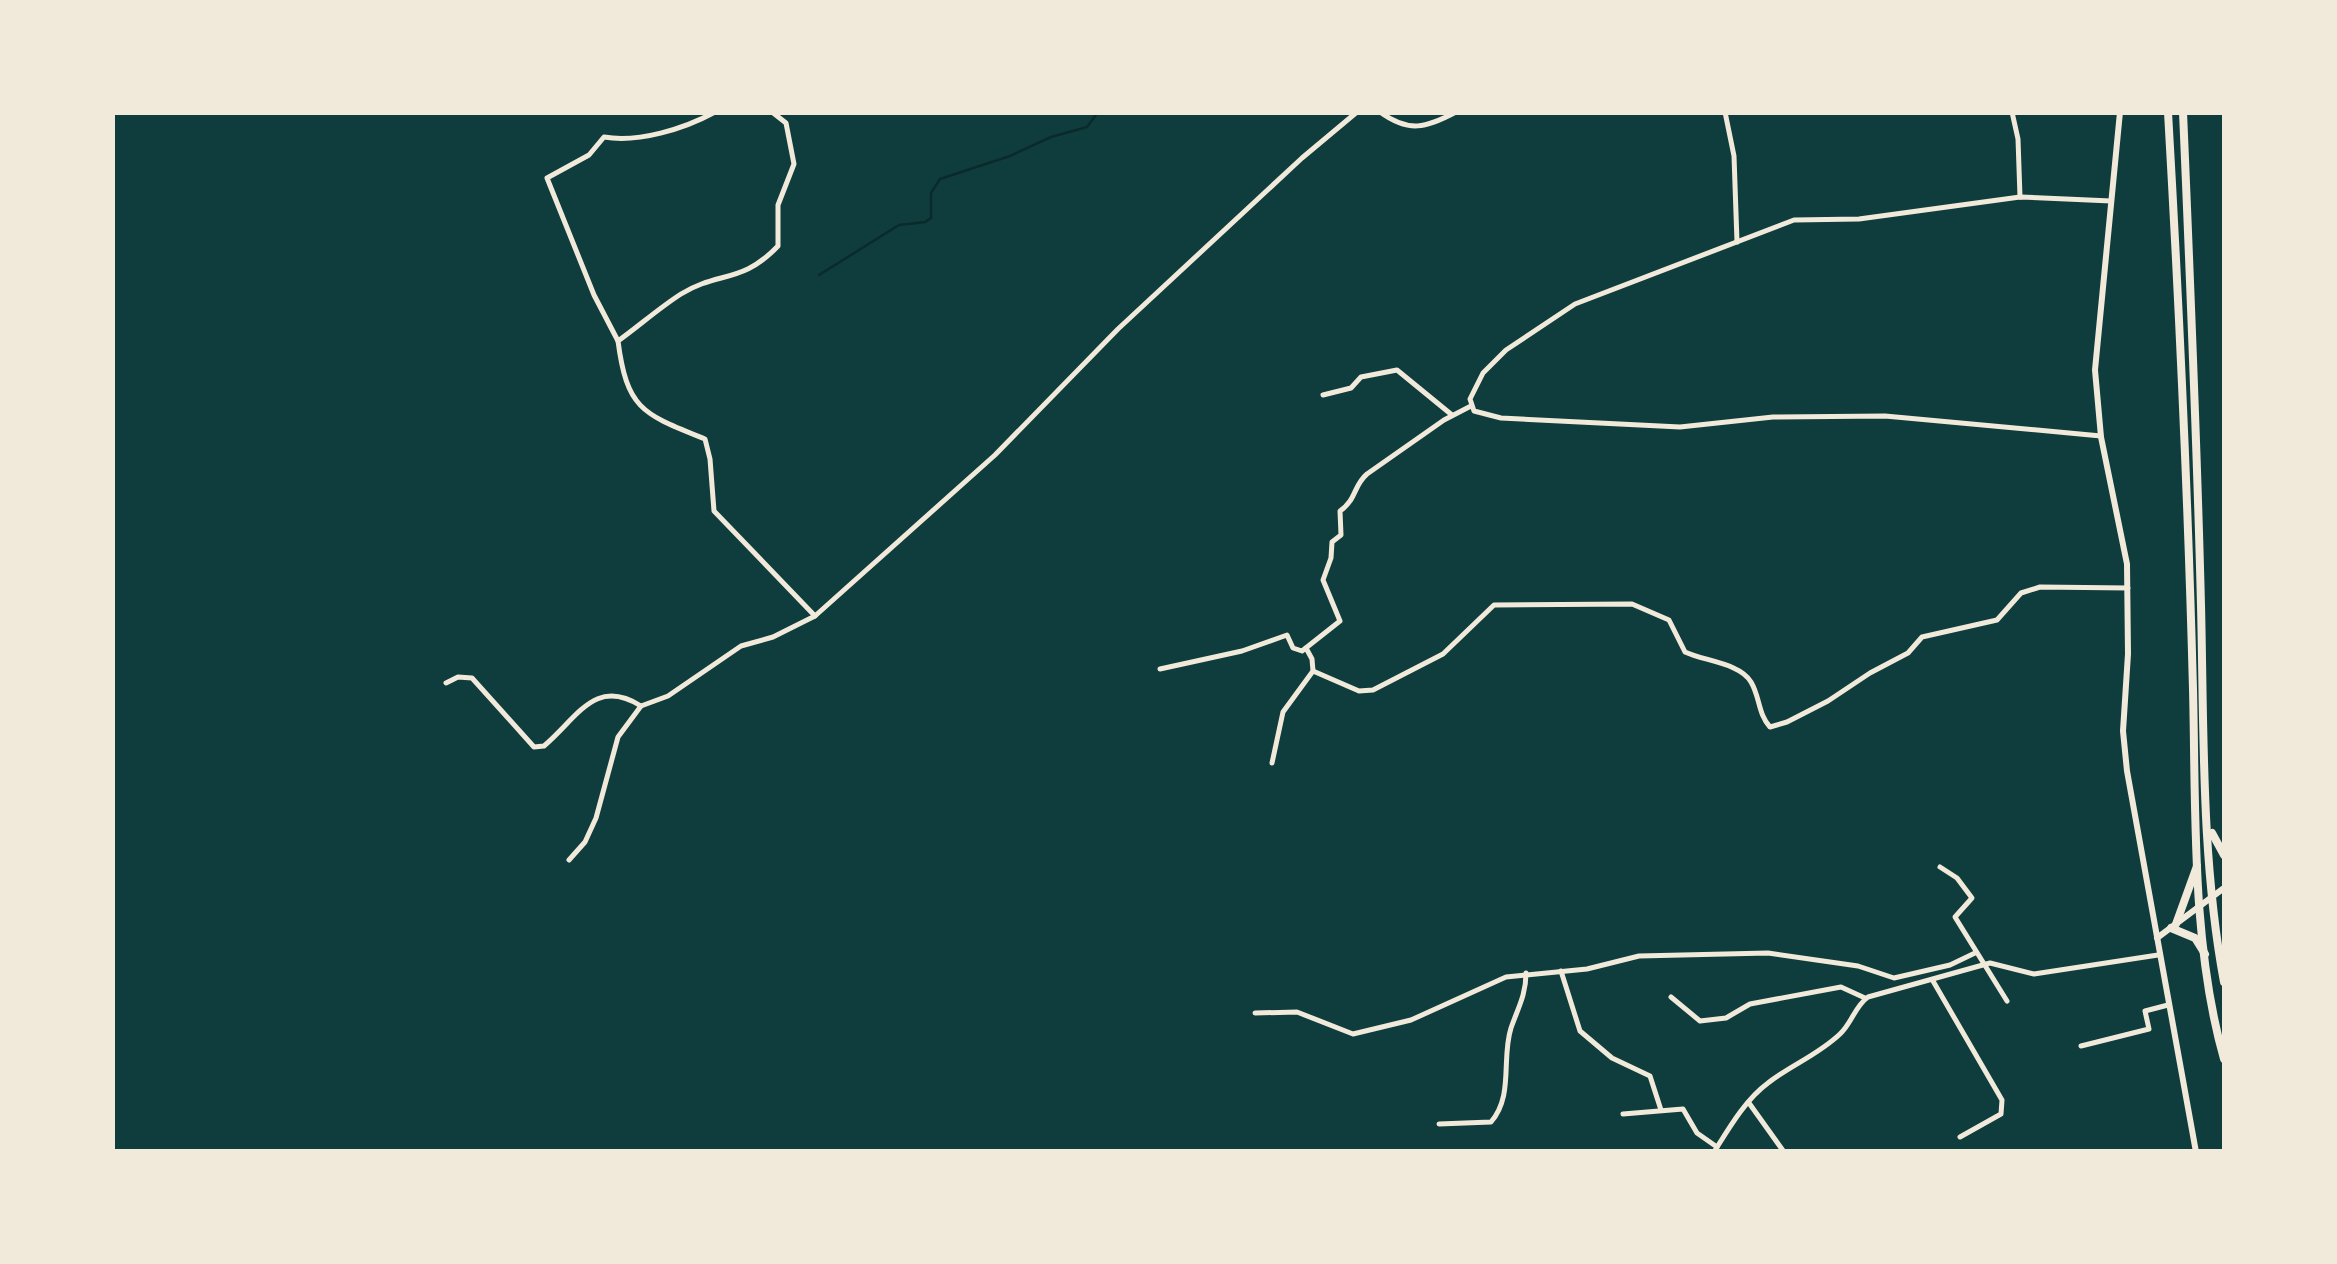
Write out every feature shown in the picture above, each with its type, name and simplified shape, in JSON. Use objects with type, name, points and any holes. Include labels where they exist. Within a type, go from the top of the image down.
[{"type":"main road","points":[[2168,112],[2198,862],[2210,994],[2224,1059]]},
{"type":"main road","points":[[2183,112],[2209,827],[2224,982]]},
{"type":"main road","points":[[2209,827],[2224,855]]},
{"type":"main road","points":[[2198,862],[2173,926],[2195,938],[2206,956]]},
{"type":"main road","points":[[2218,939],[2224,922]]},
{"type":"street","points":[[715,112],[693,124],[616,139],[604,137],[589,155],[547,178],[594,295],[618,340],[623,379],[635,401],[659,420],[705,439],[714,511],[815,616]]},
{"type":"street","points":[[618,340],[682,293],[748,272],[778,246],[778,205],[794,164],[786,123],[772,112]]},
{"type":"street","points":[[783,119],[789,112]]},
{"type":"street","points":[[569,860],[585,842],[596,818],[618,737],[641,706],[668,696],[742,646],[773,637],[815,616],[995,455],[1118,330],[1302,158],[1357,112]]},
{"type":"street","points":[[1380,112],[1396,124],[1414,127],[1456,112]]},
{"type":"street","points":[[1725,112],[1734,156],[1736,242]]},
{"type":"street","points":[[2012,112],[2018,139],[2020,197]]},
{"type":"street","points":[[2120,112],[2095,370],[2102,436],[2127,564],[2123,731],[2132,810],[2196,1152]]},
{"type":"street","points":[[2102,436],[1885,416],[1773,417],[1652,426],[1487,416],[1471,406],[1472,390],[1495,360],[1524,335],[1564,310],[1794,220],[1859,219],[2020,197],[2112,200]]},
{"type":"street","points":[[1323,395],[1351,388],[1361,377],[1397,370],[1452,416]]},
{"type":"street","points":[[1160,669],[1242,651],[1287,635],[1293,648],[1302,651],[1340,621],[1323,580],[1332,542],[1341,536],[1340,511],[1352,503],[1357,485],[1367,474],[1471,406]]},
{"type":"street","points":[[1314,671],[1360,691],[1373,690],[1443,654],[1494,605],[1632,604],[1669,620],[1685,652],[1740,672],[1750,681],[1763,719],[1770,727],[1828,702],[1908,653],[1922,637],[1997,620],[2021,593],[2040,587],[2128,588]]},
{"type":"street","points":[[1306,648],[1314,671]]},
{"type":"street","points":[[1272,763],[1283,712],[1314,671]]},
{"type":"street","points":[[446,683],[458,677],[472,678],[534,747],[544,746],[592,701],[608,693],[624,695],[641,706]]},
{"type":"street","points":[[1940,867],[1957,878],[1972,898],[1955,917],[2006,1002]]},
{"type":"street","points":[[2156,938],[2224,888]]},
{"type":"street","points":[[1255,1013],[1298,1012],[1341,1031],[1357,1033],[1411,1020],[1506,977],[1586,970],[1639,956],[1754,952],[1858,966],[1900,978],[1950,965],[1975,953]]},
{"type":"street","points":[[1672,997],[1700,1021],[1726,1018],[1750,1004],[1841,988],[1865,998],[1985,965],[2034,974],[2158,955]]},
{"type":"street","points":[[1561,971],[1580,1031],[1612,1058],[1650,1076],[1660,1110]]},
{"type":"street","points":[[1439,1124],[1490,1122],[1496,1117],[1506,1084],[1511,1028],[1524,1000],[1526,973]]},
{"type":"street","points":[[1933,981],[2002,1100],[2002,1114],[1960,1137]]},
{"type":"street","points":[[1623,1114],[1683,1109],[1697,1134],[1715,1149],[1768,1082],[1816,1054],[1839,1035],[1865,998]]},
{"type":"street","points":[[2082,1046],[2149,1028],[2145,1011],[2168,1005]]},
{"type":"street","points":[[1748,1103],[1784,1152]]},
{"type":"waterway","points":[[819,275],[899,225],[931,218],[931,193],[940,179],[1087,127],[1098,112]]}]
